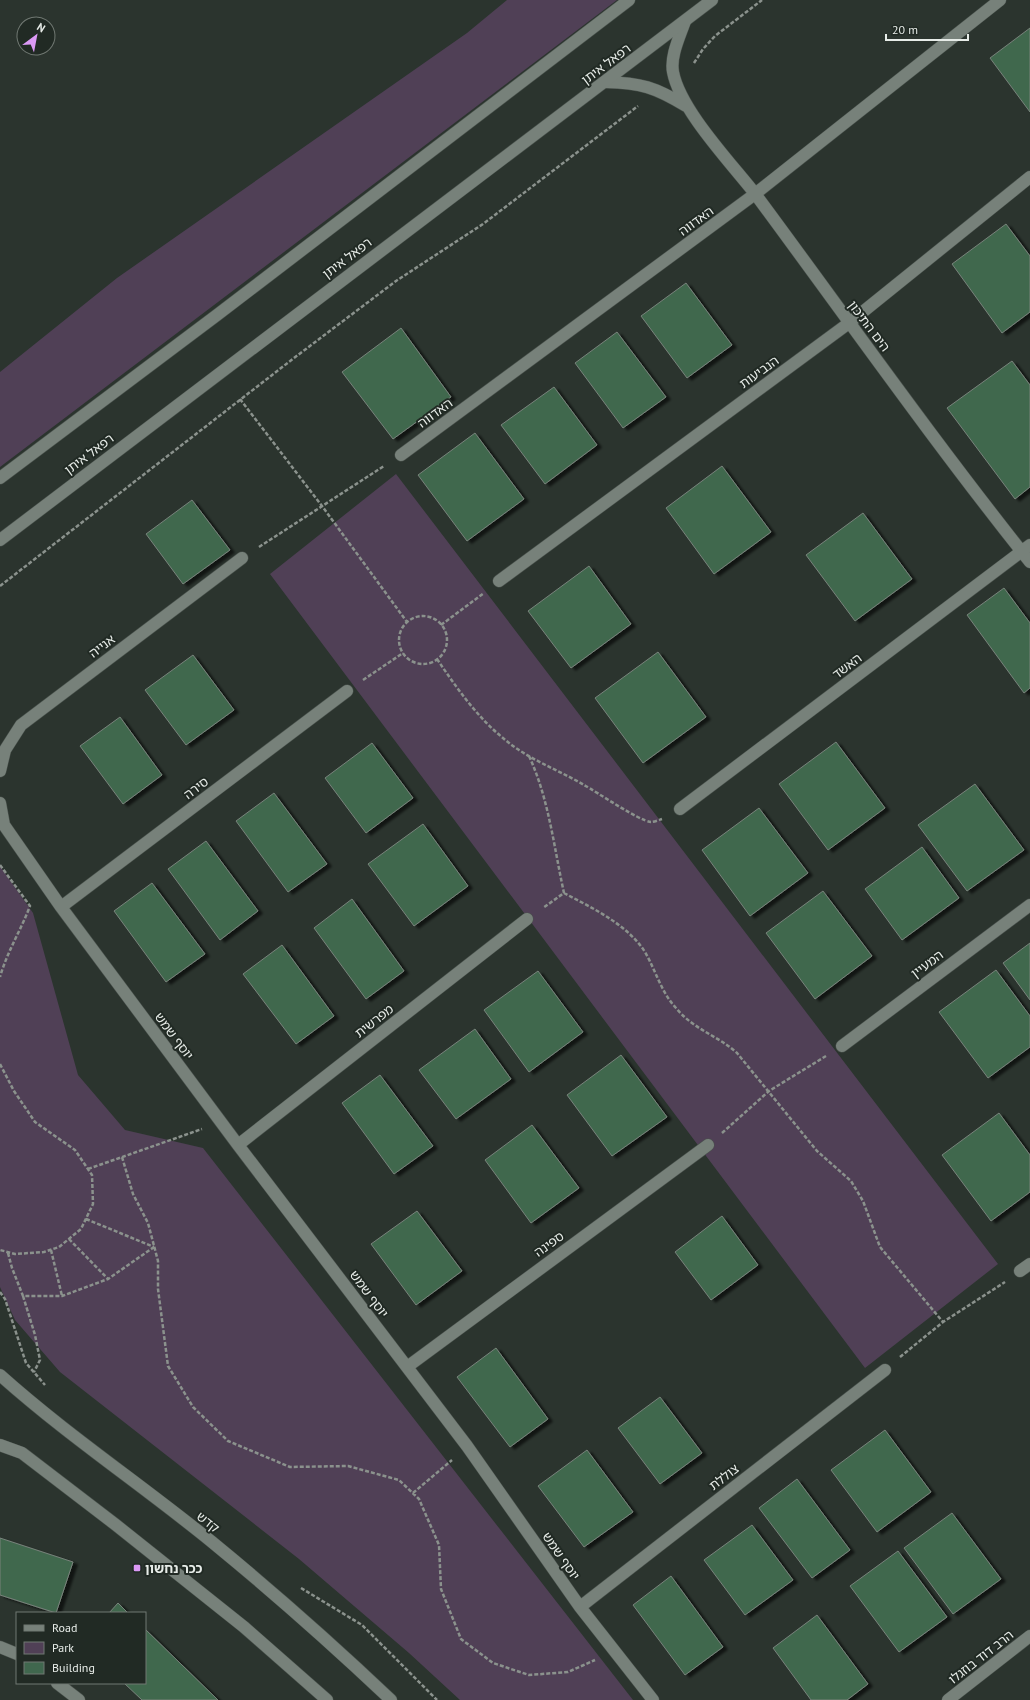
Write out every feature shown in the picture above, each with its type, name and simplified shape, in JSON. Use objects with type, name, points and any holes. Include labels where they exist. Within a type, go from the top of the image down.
[{"type":"street","points":[[0,478],[218,315],[629,0]]},
{"type":"street","name":"רפאל איתן","points":[[0,540],[712,0]]},
{"type":"street","name":"האדווה","points":[[401,455],[755,194],[1000,0]]},
{"type":"street","name":"הים התיכון","points":[[685,21],[675,50],[673,72],[686,106],[755,194],[849,322],[1026,548],[1030,562]]},
{"type":"street","name":"הים התיכון","points":[[605,82],[644,85],[669,96],[686,106]]},
{"type":"street","name":"הנביעות","points":[[499,581],[849,322],[1030,177]]},
{"type":"street","name":"האשד","points":[[680,809],[1026,548]]},
{"type":"street","name":"אנייה","points":[[0,771],[5,750],[21,725],[242,558]]},
{"type":"street","name":"סירה","points":[[61,907],[347,691]]},
{"type":"street","points":[[0,803],[4,826],[61,907]]},
{"type":"street","name":"המעיין","points":[[842,1046],[1030,905]]},
{"type":"street","name":"יוסף שמש","points":[[61,907],[238,1145],[467,1446],[580,1607],[653,1700]]},
{"type":"street","name":"מפרשית","points":[[238,1145],[527,919]]},
{"type":"street","name":"ספינה","points":[[407,1367],[708,1145]]},
{"type":"street","name":"צוללת","points":[[580,1607],[885,1370]]},
{"type":"street","name":"קדש","points":[[0,1376],[51,1420],[211,1542],[342,1653],[391,1700]]},
{"type":"street","points":[[0,1445],[22,1453],[116,1525],[244,1627],[327,1700]]},
{"type":"street","name":"הרב דוד בוזגלו","points":[[948,1700],[1030,1636]]},
{"type":"street","points":[[0,1647],[16,1654]]},
{"type":"street","points":[[58,1684],[79,1700]]},
{"type":"path","points":[[714,36],[762,0]]},
{"type":"path","points":[[0,586],[240,399],[396,282],[483,224],[618,121]]},
{"type":"path","points":[[240,399],[322,506],[407,622]]},
{"type":"path","points":[[242,558],[401,455]]},
{"type":"path","points":[[441,625],[499,581]]},
{"type":"path","points":[[417,616],[425,616],[432,618],[441,625],[446,635],[447,642],[445,650],[437,659],[427,664],[418,664],[410,661],[403,653],[399,640],[400,632],[407,622],[417,616]]},
{"type":"path","points":[[347,691],[403,653]]},
{"type":"path","points":[[437,659],[465,698],[486,722],[503,739],[528,756],[651,822],[668,818],[680,809]]},
{"type":"path","points":[[528,756],[538,777],[543,795],[564,893],[592,908],[632,937],[644,952],[664,993],[676,1008],[692,1025],[726,1043],[737,1053],[817,1151],[851,1181],[863,1202],[880,1247],[942,1322]]},
{"type":"path","points":[[0,865],[30,906],[22,928],[4,964],[0,977]]},
{"type":"path","points":[[527,919],[564,893]]},
{"type":"path","points":[[708,1145],[769,1091],[842,1046]]},
{"type":"path","points":[[0,1064],[14,1091],[35,1122],[75,1150],[88,1169],[92,1175],[94,1204],[81,1229],[59,1247],[44,1252],[22,1254],[0,1250]]},
{"type":"path","points":[[88,1169],[221,1122]]},
{"type":"path","points":[[122,1156],[133,1194],[148,1223],[158,1261],[158,1289],[168,1366],[193,1407],[228,1441],[290,1467],[348,1466],[398,1480],[419,1498],[439,1545],[442,1589],[461,1638],[493,1663],[529,1675],[568,1672],[598,1659],[612,1648]]},
{"type":"path","points":[[86,1219],[154,1247]]},
{"type":"path","points":[[69,1239],[108,1279]]},
{"type":"path","points":[[23,1296],[62,1296],[108,1279],[154,1247]]},
{"type":"path","points":[[51,1250],[62,1296]]},
{"type":"path","points":[[8,1252],[12,1268],[23,1296],[40,1360],[34,1372]]},
{"type":"path","points":[[885,1370],[942,1322],[1025,1268]]},
{"type":"path","points":[[0,1292],[5,1299],[26,1363],[47,1387]]},
{"type":"path","points":[[413,1493],[467,1446]]},
{"type":"path","points":[[298,1586],[362,1625],[437,1700]]},
{"type":"green space","points":[[507,0],[617,0],[0,467],[0,372],[117,278],[467,33]]},
{"type":"green space","points":[[396,474],[998,1264],[865,1368],[270,574]]},
{"type":"green space","points":[[0,866],[33,913],[78,1075],[125,1130],[203,1148],[633,1700],[460,1700],[409,1653],[299,1559],[60,1372],[15,1320],[0,1287]]},
{"type":"building","points":[[1030,28],[1030,112],[990,58]]},
{"type":"building","points":[[1006,224],[1030,256],[1030,312],[1002,333],[952,264]]},
{"type":"building","points":[[686,283],[732,345],[687,378],[641,316]]},
{"type":"building","points":[[401,328],[451,397],[393,439],[342,372]]},
{"type":"building","points":[[617,332],[666,397],[623,428],[575,363]]},
{"type":"building","points":[[1012,361],[1030,385],[1030,487],[1015,499],[947,408]]},
{"type":"building","points":[[554,387],[597,445],[545,484],[501,425]]},
{"type":"building","points":[[475,433],[524,499],[467,541],[418,475]]},
{"type":"building","points":[[722,466],[771,532],[714,574],[666,508]]},
{"type":"building","points":[[192,500],[230,550],[183,584],[146,534]]},
{"type":"building","points":[[863,513],[912,579],[855,621],[806,555]]},
{"type":"building","points":[[589,566],[631,624],[571,668],[528,611]]},
{"type":"building","points":[[1004,588],[1030,623],[1030,688],[1024,693],[967,615]]},
{"type":"building","points":[[658,652],[706,717],[643,763],[595,698]]},
{"type":"building","points":[[193,655],[234,710],[186,745],[145,690]]},
{"type":"building","points":[[120,717],[162,775],[123,804],[80,746]]},
{"type":"building","points":[[836,742],[885,808],[828,850],[779,784]]},
{"type":"building","points":[[372,743],[413,798],[366,833],[325,778]]},
{"type":"building","points":[[975,784],[1024,850],[967,891],[918,825]]},
{"type":"building","points":[[274,793],[327,864],[288,892],[236,821]]},
{"type":"building","points":[[759,808],[808,873],[750,916],[702,850]]},
{"type":"building","points":[[423,824],[468,886],[414,926],[368,864]]},
{"type":"building","points":[[206,841],[258,911],[220,940],[168,869]]},
{"type":"building","points":[[922,847],[959,898],[902,940],[865,889]]},
{"type":"building","points":[[152,883],[205,954],[166,982],[114,911]]},
{"type":"building","points":[[823,891],[872,956],[815,999],[766,933]]},
{"type":"building","points":[[352,899],[404,971],[366,999],[314,928]]},
{"type":"building","points":[[1030,943],[1030,1000],[1003,963]]},
{"type":"building","points":[[282,945],[334,1016],[296,1044],[243,974]]},
{"type":"building","points":[[996,970],[1030,1016],[1030,1047],[988,1078],[939,1012]]},
{"type":"building","points":[[538,971],[583,1032],[529,1072],[484,1010]]},
{"type":"building","points":[[475,1029],[511,1079],[456,1119],[419,1070]]},
{"type":"building","points":[[621,1055],[667,1117],[612,1156],[567,1095]]},
{"type":"building","points":[[380,1075],[433,1146],[394,1174],[342,1103]]},
{"type":"building","points":[[999,1113],[1030,1155],[1030,1192],[991,1221],[942,1155]]},
{"type":"building","points":[[532,1125],[579,1188],[531,1223],[485,1160]]},
{"type":"building","points":[[417,1211],[462,1271],[416,1305],[371,1244]]},
{"type":"building","points":[[722,1216],[758,1265],[711,1300],[675,1252]]},
{"type":"building","points":[[496,1348],[548,1419],[510,1447],[457,1377]]},
{"type":"building","points":[[660,1397],[702,1453],[660,1484],[618,1428]]},
{"type":"building","points":[[885,1430],[931,1492],[877,1532],[831,1470]]},
{"type":"building","points":[[587,1450],[633,1512],[584,1547],[538,1486]]},
{"type":"building","points":[[797,1479],[850,1550],[812,1578],[759,1508]]},
{"type":"building","points":[[952,1513],[1001,1579],[953,1614],[904,1548]]},
{"type":"building","points":[[752,1525],[793,1580],[745,1615],[704,1560]]},
{"type":"building","points":[[0,1538],[73,1562],[56,1612],[0,1595]]},
{"type":"building","points":[[898,1551],[947,1617],[899,1652],[850,1586]]},
{"type":"building","points":[[671,1576],[723,1647],[685,1675],[633,1605]]},
{"type":"building","points":[[118,1603],[127,1612],[110,1612]]},
{"type":"building","points":[[817,1615],[868,1684],[847,1700],[811,1700],[773,1648]]},
{"type":"building","points":[[146,1630],[218,1700],[142,1700],[125,1684],[146,1684]]},
{"type":"place","name":"ככר נחשון","points":[[137,1568]]}]
